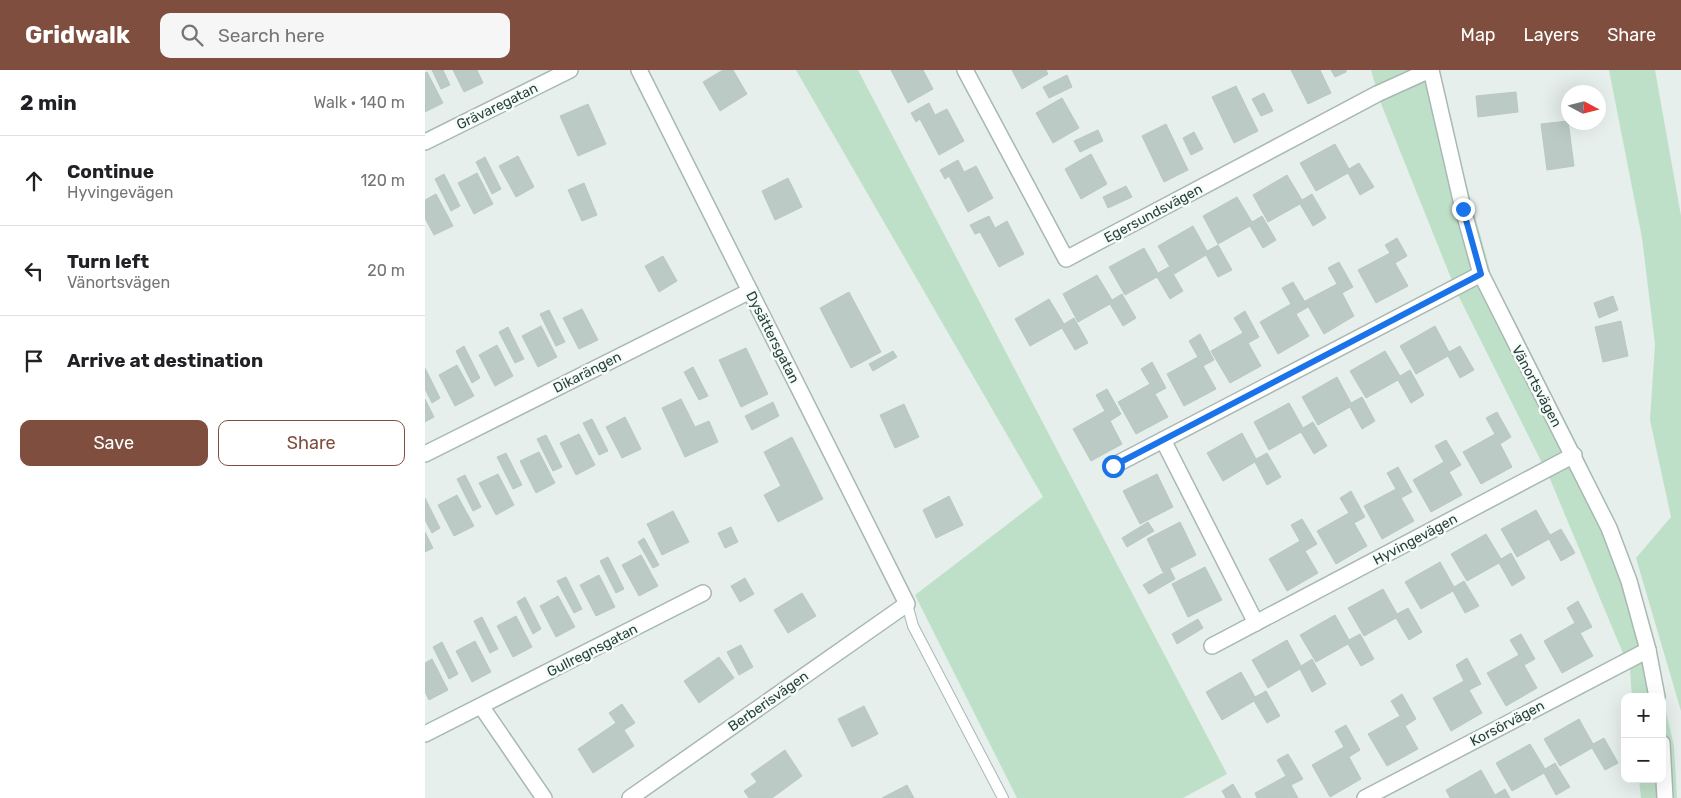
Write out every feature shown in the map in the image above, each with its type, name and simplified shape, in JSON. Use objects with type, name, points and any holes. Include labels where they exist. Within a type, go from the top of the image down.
[{"type":"street","name":"Grävaregatan","points":[[425,142],[570,70]]},
{"type":"street","name":"Dysättersgatan","points":[[639,70],[907,604]]},
{"type":"street","name":"Egersundsvägen","points":[[965,70],[1066,259],[1377,94],[1431,70]]},
{"type":"street","name":"Vänortsvägen","points":[[1431,70],[1463,209],[1481,274],[1574,455],[1609,528],[1629,581],[1648,650],[1656,693]]},
{"type":"street","points":[[1113,466],[1481,274]]},
{"type":"street","name":"Dikarängen","points":[[425,454],[749,291]]},
{"type":"street","points":[[1163,440],[1256,623]]},
{"type":"street","name":"Hyvingevägen","points":[[1212,646],[1574,455]]},
{"type":"street","name":"Gullregnsgatan","points":[[425,734],[703,594]]},
{"type":"street","name":"Berberisvägen","points":[[630,798],[907,604]]},
{"type":"street","name":"Korsörvägen","points":[[1365,798],[1648,650]]},
{"type":"street","points":[[481,706],[544,798]]},
{"type":"street","points":[[1664,783],[1665,798]]},
{"type":"lane","points":[[907,604],[913,626],[1003,798]]},
{"type":"green space","points":[[796,70],[858,70],[1227,774],[1183,798],[1017,798],[915,595],[1043,497]]},
{"type":"green space","points":[[1371,70],[1435,70],[1491,274],[1587,464],[1652,653],[1661,693],[1632,693],[1630,670],[1550,479],[1457,293],[1380,101]]},
{"type":"green space","points":[[1609,70],[1655,70],[1681,216],[1681,711],[1636,558],[1671,517],[1650,420],[1655,344],[1642,238]]},
{"type":"green space","points":[[1666,712],[1674,746],[1677,798],[1641,798],[1639,783],[1666,783]]},
{"type":"building","points":[[432,70],[443,70],[450,85],[441,89]]},
{"type":"building","points":[[453,70],[477,70],[483,83],[464,92]]},
{"type":"building","points":[[723,70],[733,70],[747,94],[720,111],[703,82]]},
{"type":"building","points":[[891,70],[923,70],[933,89],[908,103]]},
{"type":"building","points":[[1012,70],[1046,70],[1048,74],[1022,89]]},
{"type":"building","points":[[1291,70],[1320,70],[1331,93],[1308,104]]},
{"type":"building","points":[[1331,70],[1346,70],[1346,72],[1335,77]]},
{"type":"building","points":[[427,72],[443,103],[425,112],[425,73]]},
{"type":"building","points":[[1067,75],[1072,87],[1049,98],[1043,87]]},
{"type":"building","points":[[1236,86],[1258,131],[1234,143],[1212,97]]},
{"type":"building","points":[[1516,92],[1518,112],[1478,117],[1476,96]]},
{"type":"building","points":[[1264,93],[1273,111],[1261,116],[1252,99]]},
{"type":"building","points":[[1062,98],[1079,128],[1053,143],[1036,113]]},
{"type":"building","points":[[929,103],[935,115],[947,109],[964,141],[939,155],[920,119],[916,122],[911,113]]},
{"type":"building","points":[[588,104],[606,144],[578,156],[560,116]]},
{"type":"building","points":[[1561,122],[1561,130],[1569,130],[1574,166],[1547,170],[1541,124]]},
{"type":"building","points":[[1166,124],[1188,170],[1164,182],[1142,136]]},
{"type":"building","points":[[1098,130],[1103,141],[1080,152],[1074,141]]},
{"type":"building","points":[[1194,132],[1203,149],[1191,155],[1183,138]]},
{"type":"building","points":[[1335,144],[1349,169],[1359,163],[1374,187],[1360,195],[1348,173],[1316,191],[1300,163]]},
{"type":"building","points":[[1091,154],[1107,184],[1081,199],[1065,169]]},
{"type":"building","points":[[518,156],[534,187],[516,197],[499,166]]},
{"type":"building","points":[[485,157],[501,189],[492,194],[476,162]]},
{"type":"building","points":[[958,160],[964,172],[976,166],[993,198],[968,212],[949,176],[945,179],[940,170]]},
{"type":"building","points":[[477,173],[493,204],[474,214],[458,183]]},
{"type":"building","points":[[444,174],[460,206],[451,211],[435,179]]},
{"type":"building","points":[[1287,175],[1302,200],[1312,194],[1326,218],[1313,226],[1300,204],[1268,222],[1253,195]]},
{"type":"building","points":[[788,178],[802,207],[775,220],[762,191]]},
{"type":"building","points":[[584,183],[597,215],[582,221],[568,190]]},
{"type":"building","points":[[1126,186],[1132,197],[1108,208],[1103,197]]},
{"type":"building","points":[[436,194],[453,226],[434,235],[425,218],[425,200]]},
{"type":"building","points":[[1237,197],[1252,222],[1262,216],[1276,240],[1263,248],[1250,226],[1218,244],[1203,216]]},
{"type":"building","points":[[989,216],[995,228],[1007,221],[1024,254],[999,267],[980,232],[975,234],[970,225]]},
{"type":"building","points":[[1193,226],[1207,251],[1218,245],[1232,270],[1218,277],[1206,255],[1174,274],[1158,246]]},
{"type":"building","points":[[1397,238],[1407,256],[1395,263],[1408,286],[1376,303],[1358,270],[1390,253],[1385,245]]},
{"type":"building","points":[[1144,248],[1158,273],[1169,267],[1183,291],[1170,299],[1157,277],[1125,295],[1109,267]]},
{"type":"building","points":[[663,256],[677,281],[659,292],[645,266]]},
{"type":"building","points":[[1339,262],[1353,287],[1342,293],[1354,316],[1324,334],[1305,301],[1337,284],[1328,268]]},
{"type":"building","points":[[1097,275],[1112,300],[1122,294],[1136,318],[1123,326],[1110,304],[1078,322],[1063,294]]},
{"type":"building","points":[[1293,282],[1308,307],[1296,314],[1309,336],[1278,354],[1260,322],[1291,304],[1282,288]]},
{"type":"building","points":[[849,292],[881,352],[851,368],[820,308]]},
{"type":"building","points":[[1613,296],[1618,310],[1599,318],[1594,303]]},
{"type":"building","points":[[1049,299],[1064,324],[1074,318],[1088,343],[1075,350],[1062,328],[1030,346],[1015,319]]},
{"type":"building","points":[[582,309],[598,340],[579,349],[563,318]]},
{"type":"building","points":[[549,310],[565,342],[556,346],[540,314]]},
{"type":"building","points":[[1245,311],[1259,337],[1248,343],[1261,366],[1230,383],[1211,351],[1243,333],[1234,318]]},
{"type":"building","points":[[1621,321],[1628,356],[1603,362],[1595,327]]},
{"type":"building","points":[[541,326],[557,357],[538,367],[522,336]]},
{"type":"building","points":[[1435,326],[1449,352],[1460,346],[1474,370],[1460,378],[1448,356],[1416,374],[1400,346]]},
{"type":"building","points":[[508,327],[524,359],[515,363],[499,332]]},
{"type":"building","points":[[1200,334],[1214,360],[1203,366],[1216,389],[1184,406],[1167,374],[1198,357],[1189,341]]},
{"type":"building","points":[[497,345],[513,376],[495,386],[479,355]]},
{"type":"building","points":[[464,346],[480,378],[472,383],[456,351]]},
{"type":"building","points":[[746,348],[768,394],[741,407],[719,360]]},
{"type":"building","points":[[893,351],[897,357],[873,371],[869,364]]},
{"type":"building","points":[[1385,351],[1400,376],[1410,370],[1424,395],[1411,403],[1398,380],[1366,398],[1350,371]]},
{"type":"building","points":[[1152,362],[1166,388],[1155,394],[1168,417],[1136,434],[1118,402],[1150,384],[1141,369]]},
{"type":"building","points":[[457,365],[474,396],[455,406],[439,375]]},
{"type":"building","points":[[693,367],[708,396],[699,400],[684,372]]},
{"type":"building","points":[[425,368],[440,398],[432,403],[425,389]]},
{"type":"building","points":[[1337,377],[1351,403],[1362,397],[1375,421],[1362,429],[1350,407],[1318,425],[1302,397]]},
{"type":"building","points":[[1107,389],[1121,414],[1110,421],[1122,444],[1091,461],[1073,429],[1105,411],[1096,395]]},
{"type":"building","points":[[425,399],[434,417],[425,422]]},
{"type":"building","points":[[681,399],[695,427],[709,421],[718,442],[685,457],[662,408]]},
{"type":"building","points":[[773,402],[779,416],[752,430],[745,416]]},
{"type":"building","points":[[1289,403],[1303,428],[1313,422],[1327,446],[1314,454],[1301,432],[1269,450],[1254,422]]},
{"type":"building","points":[[904,404],[919,437],[895,448],[880,415]]},
{"type":"building","points":[[1497,412],[1511,437],[1500,444],[1512,467],[1481,484],[1463,452],[1495,434],[1486,418]]},
{"type":"building","points":[[625,417],[641,449],[622,458],[606,427]]},
{"type":"building","points":[[592,419],[608,451],[599,455],[583,423]]},
{"type":"building","points":[[1242,433],[1256,459],[1267,453],[1281,477],[1267,485],[1255,462],[1223,481],[1207,453]]},
{"type":"building","points":[[579,434],[595,465],[576,475],[560,443]]},
{"type":"building","points":[[546,435],[562,467],[553,471],[537,439]]},
{"type":"building","points":[[792,437],[823,499],[778,522],[764,495],[781,486],[764,452]]},
{"type":"building","points":[[1446,440],[1461,465],[1449,472],[1462,495],[1431,512],[1413,480],[1444,462],[1435,446]]},
{"type":"building","points":[[539,452],[555,483],[536,493],[520,461]]},
{"type":"building","points":[[506,453],[522,485],[513,489],[497,457]]},
{"type":"building","points":[[1398,467],[1412,492],[1401,498],[1414,521],[1382,539],[1364,506],[1396,489],[1387,473]]},
{"type":"building","points":[[498,474],[514,505],[496,515],[479,483]]},
{"type":"building","points":[[1157,474],[1173,507],[1140,524],[1123,491]]},
{"type":"building","points":[[465,475],[481,507],[473,511],[457,479]]},
{"type":"building","points":[[1351,491],[1365,517],[1354,523],[1367,546],[1336,564],[1317,531],[1349,513],[1340,498]]},
{"type":"building","points":[[457,495],[474,526],[454,536],[438,505]]},
{"type":"building","points":[[949,496],[963,525],[936,538],[923,510]]},
{"type":"building","points":[[425,498],[440,528],[432,533],[425,520]]},
{"type":"building","points":[[1536,510],[1550,535],[1561,529],[1575,553],[1561,561],[1549,539],[1517,557],[1501,529]]},
{"type":"building","points":[[673,511],[689,542],[662,555],[647,524]]},
{"type":"building","points":[[1302,519],[1317,544],[1305,551],[1318,573],[1287,591],[1269,559],[1300,541],[1291,525]]},
{"type":"building","points":[[1148,522],[1154,531],[1127,547],[1122,538]]},
{"type":"building","points":[[1180,522],[1196,555],[1163,572],[1147,539]]},
{"type":"building","points":[[731,527],[738,542],[725,548],[718,533]]},
{"type":"building","points":[[425,532],[433,548],[425,552]]},
{"type":"building","points":[[1486,534],[1501,559],[1511,553],[1525,578],[1512,586],[1499,563],[1467,581],[1451,554]]},
{"type":"building","points":[[644,538],[659,565],[653,568],[638,542]]},
{"type":"building","points":[[641,555],[658,586],[639,596],[622,565]]},
{"type":"building","points":[[608,557],[624,589],[616,593],[600,561]]},
{"type":"building","points":[[1440,562],[1454,587],[1464,581],[1479,606],[1465,613],[1453,591],[1421,609],[1405,582]]},
{"type":"building","points":[[1205,567],[1222,600],[1188,617],[1172,584]]},
{"type":"building","points":[[1170,569],[1175,579],[1149,594],[1143,585]]},
{"type":"building","points":[[599,575],[615,607],[596,616],[580,585]]},
{"type":"building","points":[[566,577],[582,609],[574,613],[557,581]]},
{"type":"building","points":[[745,578],[754,594],[740,602],[731,586]]},
{"type":"building","points":[[1383,589],[1397,614],[1408,608],[1422,632],[1409,640],[1396,618],[1364,636],[1348,608]]},
{"type":"building","points":[[802,593],[816,616],[788,633],[774,610]]},
{"type":"building","points":[[558,596],[575,627],[556,637],[540,606]]},
{"type":"building","points":[[525,597],[541,629],[533,634],[517,602]]},
{"type":"building","points":[[1578,601],[1592,627],[1580,633],[1593,656],[1562,673],[1544,641],[1575,623],[1567,608]]},
{"type":"building","points":[[1335,615],[1349,640],[1360,634],[1374,659],[1361,666],[1348,644],[1316,662],[1300,635]]},
{"type":"building","points":[[516,616],[532,647],[513,657],[497,626]]},
{"type":"building","points":[[482,617],[498,649],[490,653],[474,621]]},
{"type":"building","points":[[1198,619],[1203,628],[1177,644],[1172,634]]},
{"type":"building","points":[[1521,634],[1535,659],[1524,665],[1537,688],[1506,706],[1487,673],[1519,655],[1510,640]]},
{"type":"building","points":[[1287,640],[1301,666],[1312,659],[1326,684],[1312,692],[1300,669],[1268,688],[1252,660]]},
{"type":"building","points":[[475,641],[491,672],[472,682],[456,651]]},
{"type":"building","points":[[442,642],[458,674],[449,679],[433,647]]},
{"type":"building","points":[[741,645],[753,667],[739,675],[727,652]]},
{"type":"building","points":[[719,657],[734,678],[699,703],[684,681]]},
{"type":"building","points":[[1467,658],[1481,684],[1469,690],[1482,713],[1451,731],[1433,698],[1464,681],[1456,665]]},
{"type":"building","points":[[432,659],[448,690],[429,700],[425,692],[425,663]]},
{"type":"building","points":[[1241,672],[1255,697],[1266,691],[1280,716],[1267,723],[1254,701],[1222,720],[1206,692]]},
{"type":"building","points":[[1402,694],[1416,719],[1405,726],[1418,749],[1387,766],[1368,734],[1400,716],[1391,701]]},
{"type":"building","points":[[622,704],[635,723],[624,730],[634,746],[593,773],[578,749],[616,723],[609,713]]},
{"type":"building","points":[[864,706],[878,734],[852,747],[838,719]]},
{"type":"building","points":[[1579,719],[1593,744],[1604,738],[1618,763],[1605,770],[1592,748],[1560,766],[1544,739]]},
{"type":"building","points":[[1346,725],[1360,750],[1349,757],[1361,779],[1330,797],[1312,765],[1344,747],[1335,731]]},
{"type":"building","points":[[1530,744],[1545,769],[1555,763],[1570,787],[1556,795],[1544,773],[1512,791],[1496,763]]},
{"type":"building","points":[[785,750],[802,776],[772,798],[749,798],[744,791],[757,782],[751,774]]},
{"type":"building","points":[[1288,754],[1303,779],[1291,785],[1298,798],[1257,798],[1255,793],[1286,776],[1277,760]]},
{"type":"building","points":[[1481,770],[1495,795],[1505,789],[1510,798],[1450,798],[1446,790]]},
{"type":"building","points":[[1233,784],[1241,798],[1226,798],[1222,791]]},
{"type":"building","points":[[907,785],[914,798],[882,798]]},
{"type":"route","points":[[1113,466],[1481,274],[1463,209]]}]
